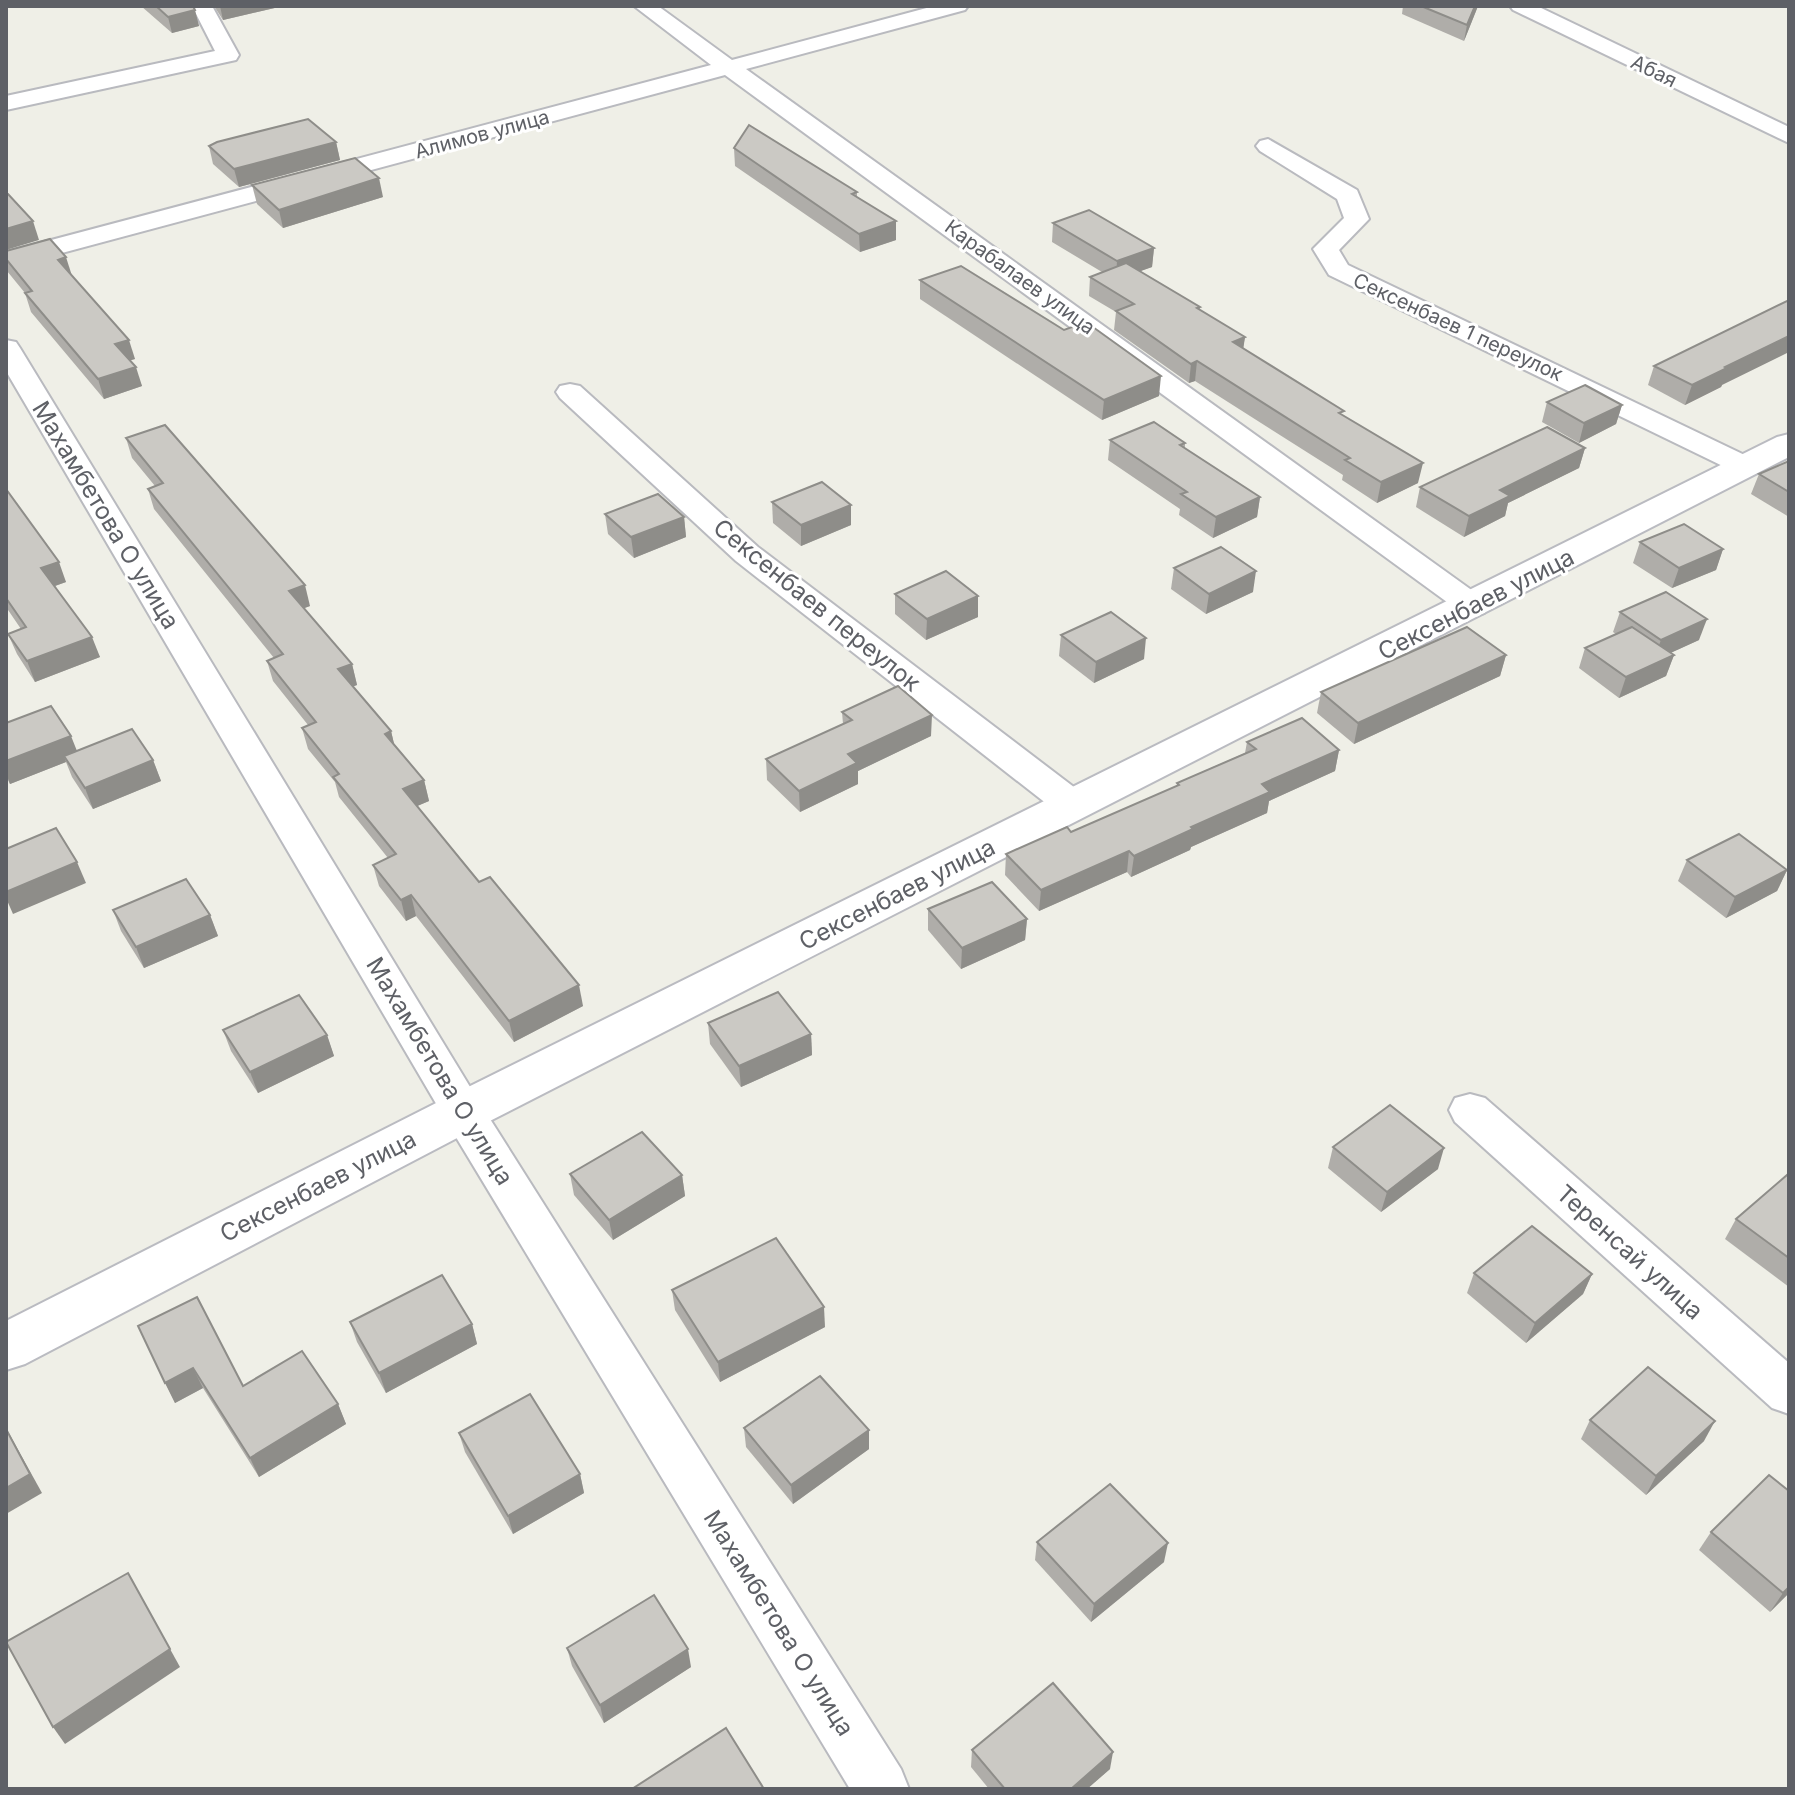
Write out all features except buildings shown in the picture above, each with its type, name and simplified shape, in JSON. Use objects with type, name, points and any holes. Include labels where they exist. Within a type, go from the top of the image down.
[{"type":"street","points":[[6,103],[228,55],[202,6]]},
{"type":"street","name":"Карабалаев улица","points":[[644,6],[1473,606]]},
{"type":"street","name":"Алимов улица","points":[[6,260],[958,6]]},
{"type":"street","name":"Абая","points":[[1520,6],[1789,136]]},
{"type":"street","name":"Сексенбаев 1 переулок","points":[[1268,146],[1348,195],[1357,219],[1326,249],[1338,270],[1745,466]]},
{"type":"street","name":"Махамбетова О улица","points":[[6,348],[463,1112],[881,1789]]},
{"type":"street","name":"Сексенбаев переулок","points":[[570,392],[747,554],[1074,806]]},
{"type":"street","name":"Сексенбаев улица","points":[[6,1347],[463,1112],[1473,606],[1789,444]]},
{"type":"street","name":"Теренсай улица","points":[[1470,1110],[1789,1393]]}]
